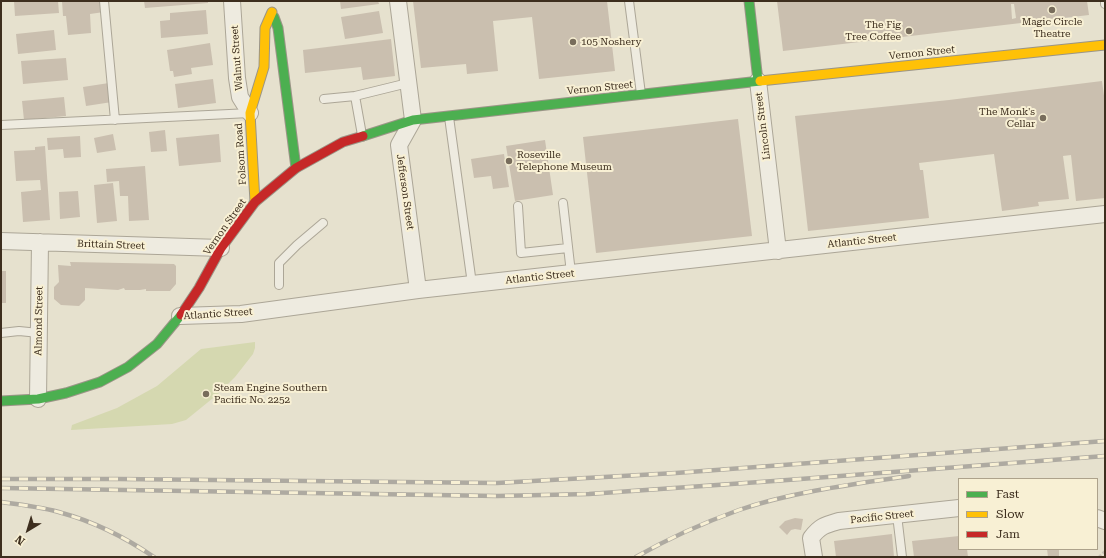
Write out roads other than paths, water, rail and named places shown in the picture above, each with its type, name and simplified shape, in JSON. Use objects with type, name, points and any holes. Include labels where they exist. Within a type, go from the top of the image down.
[{"type":"main road","name":"Folsom Road","points":[[271,1],[272,12],[278,28],[296,168]]},
{"type":"main road","name":"Lincoln Street","points":[[749,1],[758,81]]},
{"type":"main road","name":"Folsom Road","points":[[255,202],[250,113],[264,67],[265,28],[272,12]]},
{"type":"main road","name":"Vernon Street","points":[[180,316],[199,288],[221,248],[255,202],[296,168],[343,142],[413,120],[1105,44]]},
{"type":"main road","name":"Atlantic Street","points":[[1,401],[38,399],[66,393],[100,382],[128,367],[157,344],[180,316]]},
{"type":"street","name":"Walnut Street","points":[[232,1],[237,78],[240,97],[250,113]]},
{"type":"street","points":[[398,1],[413,120]]},
{"type":"street","name":"Lincoln Street","points":[[758,81],[778,251]]},
{"type":"street","name":"Jefferson Street","points":[[413,120],[399,145],[418,290]]},
{"type":"street","name":"Atlantic Street","points":[[180,316],[241,314],[418,290],[1105,214]]},
{"type":"street","name":"Brittain Street","points":[[1,241],[221,248]]},
{"type":"street","name":"Almond Street","points":[[38,399],[40,242]]},
{"type":"street","name":"Pacific Street","points":[[814,557],[811,538],[817,530],[825,525],[839,521],[958,508]]},
{"type":"lane","points":[[104,1],[115,120]]},
{"type":"lane","points":[[629,1],[641,94]]},
{"type":"lane","points":[[324,99],[355,96],[408,83]]},
{"type":"lane","points":[[355,96],[362,136]]},
{"type":"lane","points":[[1,125],[250,113]]},
{"type":"lane","points":[[449,116],[472,284]]},
{"type":"lane","points":[[563,203],[571,273]]},
{"type":"lane","points":[[518,206],[521,253],[568,248]]},
{"type":"lane","points":[[278,285],[279,263],[297,245],[324,224]]},
{"type":"lane","points":[[1,333],[19,331],[39,333]]},
{"type":"lane","points":[[896,515],[902,557]]},
{"type":"railway","points":[[1,479],[497,483],[676,473],[1105,441]]},
{"type":"railway","points":[[1,488],[497,496],[589,494],[1105,456]]},
{"type":"railway","points":[[636,557],[661,543],[699,526],[739,510],[759,504],[801,493],[909,476]]},
{"type":"railway","points":[[1,502],[47,509],[86,521],[121,537],[154,557]]},
{"type":"place","name":"Magic Circle Theatre","points":[[1052,10]]},
{"type":"place","name":"The Fig Tree Coffee","points":[[909,31]]},
{"type":"place","name":"105 Noshery","points":[[573,42]]},
{"type":"place","name":"The Monk's Cellar","points":[[1043,118]]},
{"type":"place","name":"Roseville Telephone Museum","points":[[509,161]]},
{"type":"place","name":"Steam Engine Southern Pacific No. 2252","points":[[206,394]]}]
